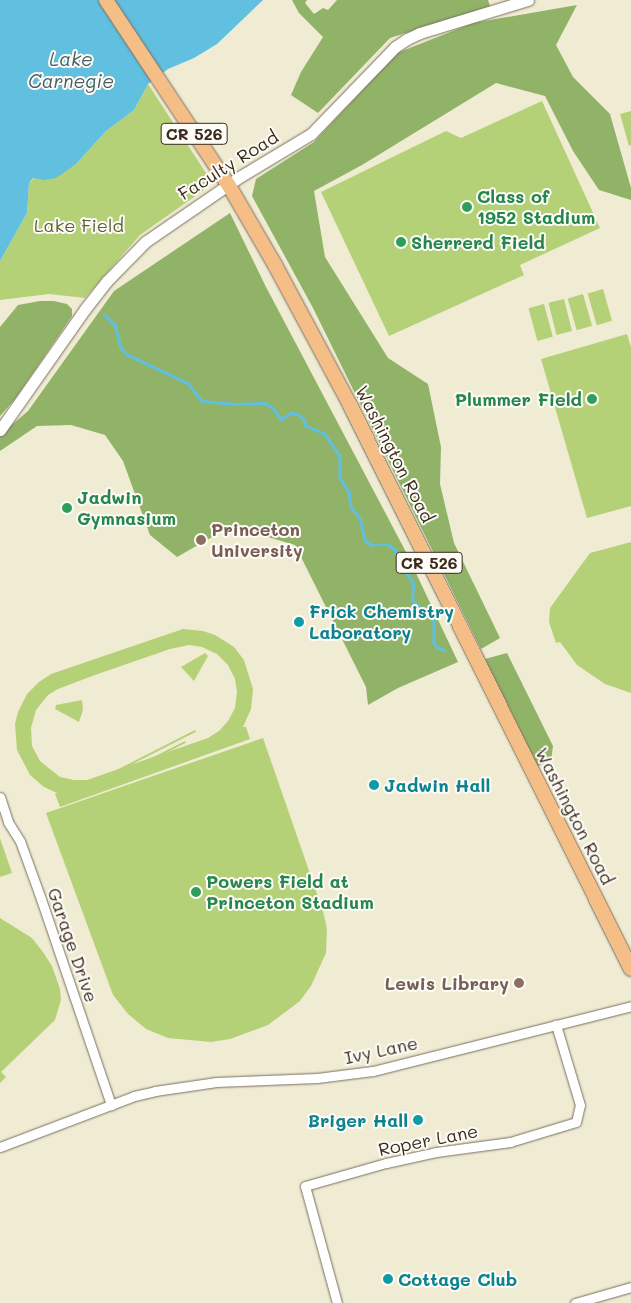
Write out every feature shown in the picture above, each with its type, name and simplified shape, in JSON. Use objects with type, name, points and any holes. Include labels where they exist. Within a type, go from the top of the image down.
[{"type":"main road","name":"Washington Road","points":[[106,0],[228,184],[275,265],[350,406],[631,969]]},
{"type":"street","name":"Faculty Road","points":[[0,430],[85,309],[126,260],[160,229],[322,126],[395,47],[407,39],[420,33],[528,0]]},
{"type":"street","name":"Garage Drive","points":[[0,797],[8,822],[20,841],[111,1105]]},
{"type":"street","name":"Ivy Lane","points":[[0,1146],[134,1096],[188,1085],[216,1082],[348,1075],[631,1006]]},
{"type":"street","name":"Roper Lane","points":[[337,1303],[306,1186],[386,1163],[436,1152],[510,1142],[576,1122],[580,1105],[556,1025]]},
{"type":"street","points":[[575,1303],[631,1288]]},
{"type":"green space","points":[[292,0],[307,0],[305,3],[314,14],[323,8],[328,10],[337,0],[488,0],[490,6],[390,38],[318,113],[291,95],[301,72],[323,37],[299,13]]},
{"type":"green space","points":[[577,5],[556,45],[573,77],[610,114],[631,188],[631,200],[599,190],[573,151],[545,96],[496,83],[362,165],[314,191],[325,257],[388,358],[428,384],[441,447],[440,484],[454,543],[500,638],[481,649],[313,308],[252,196],[256,179],[314,142],[397,53],[473,23]]},
{"type":"green space","name":"Lake Field","points":[[148,84],[206,173],[207,181],[202,188],[204,190],[140,235],[85,298],[49,294],[0,300],[0,261],[27,213],[29,183],[34,178],[76,164],[106,131],[134,110]]},
{"type":"green space","points":[[542,101],[600,228],[520,265],[524,275],[389,336],[321,192],[446,131],[461,138]]},
{"type":"green space","points":[[631,111],[631,145],[629,146],[620,114]]},
{"type":"green space","points":[[230,213],[266,287],[406,552],[458,662],[398,688],[368,705],[366,687],[295,545],[247,531],[221,532],[177,557],[150,535],[123,461],[105,435],[71,425],[37,426],[0,451],[0,435],[28,411],[114,291]]},
{"type":"green space","points":[[603,289],[612,321],[597,325],[588,293]]},
{"type":"green space","points":[[583,294],[592,326],[577,330],[568,298]]},
{"type":"green space","points":[[564,299],[572,331],[556,335],[548,303]]},
{"type":"green space","points":[[40,301],[54,301],[67,304],[72,309],[72,316],[15,399],[0,416],[0,327],[18,305]]},
{"type":"green space","points":[[544,304],[553,337],[537,341],[529,308]]},
{"type":"green space","name":"Plummer Field","points":[[627,334],[631,347],[631,506],[587,518],[541,359]]},
{"type":"green space","points":[[631,542],[631,693],[605,684],[577,665],[560,642],[556,643],[549,622],[550,608],[590,553]]},
{"type":"green space","points":[[183,629],[203,631],[215,635],[234,647],[244,660],[253,689],[251,709],[243,727],[246,727],[250,739],[60,807],[55,794],[57,793],[44,787],[30,775],[17,750],[15,724],[18,712],[27,694],[39,682],[51,674]],"holes":[[[189,645],[202,647],[217,654],[228,665],[235,679],[237,692],[235,708],[228,721],[219,731],[208,738],[87,780],[60,777],[40,761],[32,746],[31,728],[36,710],[48,695],[58,689],[95,675],[170,649]]]},
{"type":"green space","points":[[205,653],[208,656],[194,681],[181,667]]},
{"type":"green space","points":[[507,653],[553,746],[551,761],[538,766],[485,659]]},
{"type":"green space","points":[[82,700],[83,710],[79,722],[55,709],[56,705]]},
{"type":"green space","points":[[195,730],[196,732],[102,779],[101,778]]},
{"type":"green space","name":"Powers Field at Princeton Stadium","points":[[263,738],[323,911],[327,929],[326,953],[311,986],[300,1001],[268,1025],[230,1039],[211,1042],[168,1038],[146,1029],[128,1014],[113,995],[46,813]]},
{"type":"green space","points":[[185,741],[186,743],[116,778],[116,776]]},
{"type":"green space","points":[[0,838],[12,873],[0,877]]},
{"type":"green space","points":[[0,918],[32,938],[43,952],[52,966],[60,989],[61,1000],[55,1020],[1,1072],[6,1077],[0,1083]]},
{"type":"water","name":"Lake Carnegie","points":[[0,0],[263,0],[217,44],[194,58],[168,69],[148,84],[134,110],[106,131],[76,164],[56,178],[44,180],[33,178],[29,183],[27,213],[0,261]]},
{"type":"waterway","points":[[104,314],[115,325],[121,347],[126,354],[188,383],[202,401],[234,404],[265,403],[273,408],[281,419],[291,413],[298,414],[304,419],[305,425],[325,434],[340,456],[340,478],[349,492],[351,507],[360,518],[365,540],[372,545],[389,545],[395,549],[399,568],[407,573],[414,584],[412,600],[434,620],[434,642],[437,647],[444,650]]},
{"type":"place","name":"Class of 1952 Stadium","points":[[467,207]]},
{"type":"place","name":"Sherrerd Field","points":[[401,242]]},
{"type":"place","name":"Plummer Field","points":[[592,399]]},
{"type":"place","name":"Jadwin Gymnasium","points":[[67,508]]},
{"type":"place","name":"Princeton University","points":[[201,540]]},
{"type":"place","name":"Frick Chemistry Laboratory","points":[[299,622]]},
{"type":"place","name":"Jadwin Hall","points":[[374,785]]},
{"type":"place","name":"Powers Field at Princeton Stadium","points":[[196,892]]},
{"type":"place","name":"Lewis Library","points":[[519,983]]},
{"type":"place","name":"Briger Hall","points":[[418,1120]]},
{"type":"place","name":"Cottage Club","points":[[388,1279]]}]
